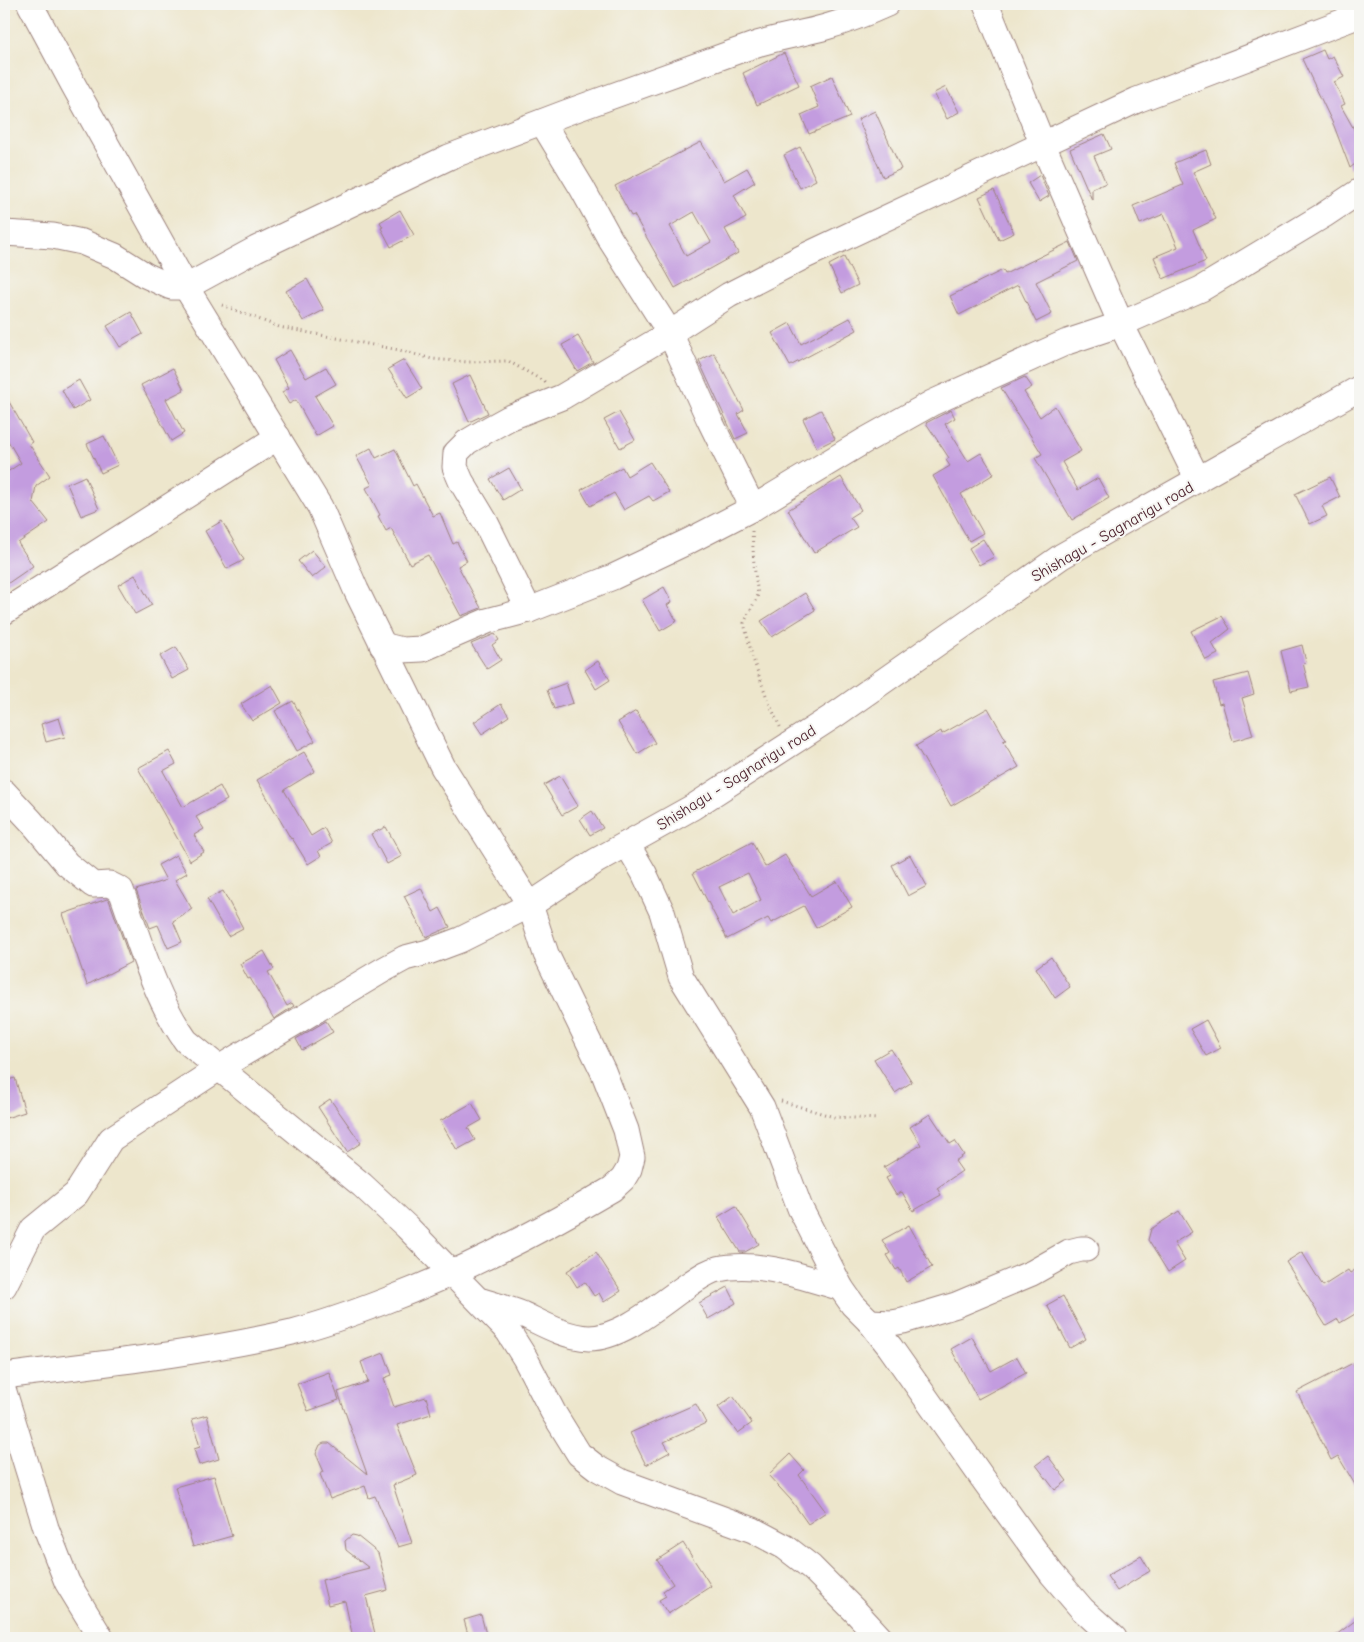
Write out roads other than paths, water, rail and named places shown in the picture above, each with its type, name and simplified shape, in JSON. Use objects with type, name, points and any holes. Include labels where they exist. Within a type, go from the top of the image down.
[{"type":"street","points":[[4,1376],[184,1353],[292,1332],[348,1315],[452,1274],[612,1189],[623,1179],[629,1169],[632,1157],[626,1130],[618,1108],[582,1027],[546,954],[530,905],[443,767],[356,590],[320,507],[186,287],[30,4]]},
{"type":"street","points":[[4,233],[53,236],[82,242],[115,256],[145,275],[171,287],[186,287],[256,249],[449,158],[542,122],[767,41],[846,21],[887,4]]},
{"type":"street","points":[[986,4],[1121,324],[1198,480]]},
{"type":"street","points":[[529,610],[485,521],[461,481],[455,467],[456,453],[467,442],[502,422],[562,397],[670,333],[729,295],[805,256],[1137,100],[1360,15]]},
{"type":"street","points":[[542,122],[610,239],[670,333],[709,419],[753,508]]},
{"type":"street","points":[[382,644],[402,650],[422,648],[487,621],[529,610],[613,577],[753,508],[864,441],[932,403],[1067,342],[1121,324],[1201,289],[1324,215],[1360,190]]},
{"type":"street","name":"Shishagu - Sagnarigu road","points":[[4,1286],[33,1230],[76,1194],[111,1139],[219,1068],[383,970],[405,958],[460,940],[530,905],[575,874],[694,807],[835,715],[1062,556],[1360,388]]},
{"type":"street","points":[[4,612],[278,437]]},
{"type":"street","points":[[4,792],[67,864],[93,885],[108,884],[121,890],[161,996],[176,1028],[186,1041],[362,1185],[407,1227],[508,1331],[525,1358],[553,1412],[579,1454],[597,1468],[622,1482],[753,1530],[785,1547],[810,1567],[880,1638]]},
{"type":"street","points":[[627,844],[644,873],[662,912],[681,977],[762,1107],[800,1208],[841,1288],[853,1305],[870,1322],[890,1347],[1052,1574],[1082,1609],[1114,1638]]},
{"type":"street","points":[[870,1322],[892,1323],[956,1305],[1032,1273],[1069,1252],[1086,1249]]},
{"type":"street","points":[[477,1299],[519,1313],[562,1332],[590,1338],[613,1333],[650,1313],[683,1288],[717,1269],[750,1267],[768,1269],[793,1273],[841,1288]]},
{"type":"street","points":[[4,1392],[46,1528],[67,1582],[101,1638]]}]
